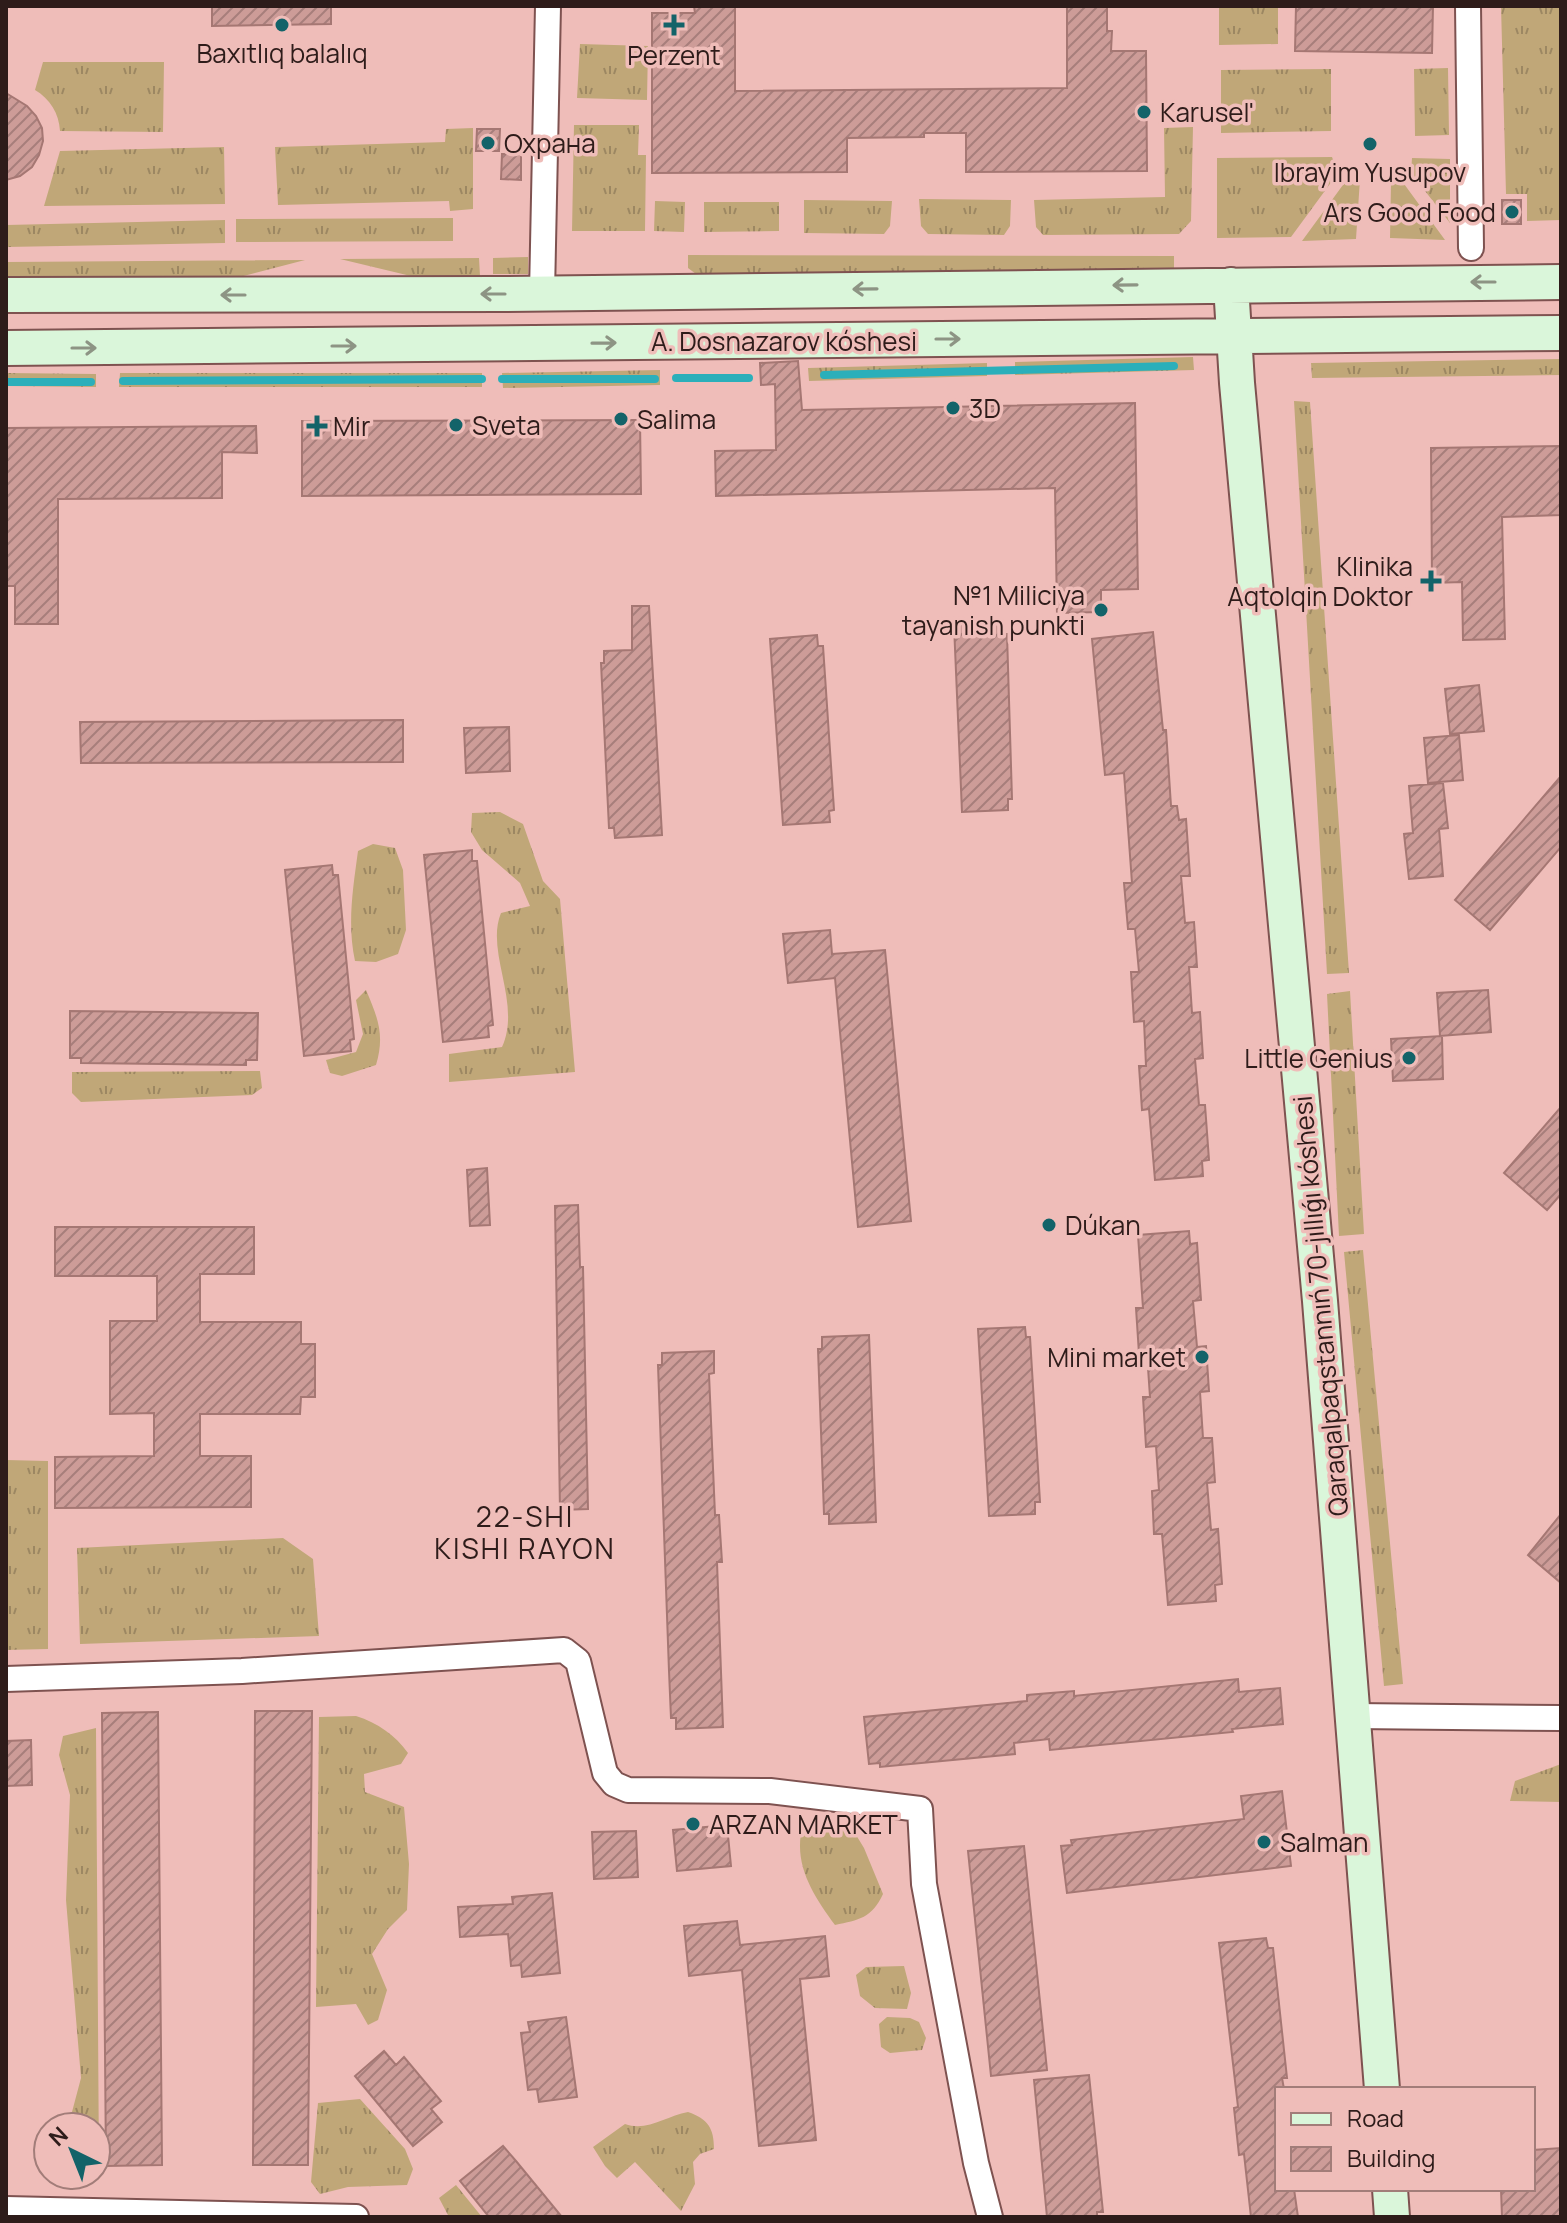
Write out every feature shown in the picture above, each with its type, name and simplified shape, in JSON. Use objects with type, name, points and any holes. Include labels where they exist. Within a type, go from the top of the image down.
[{"type":"main road","name":"A. Dosnazarov kóshesi","points":[[6,295],[542,293],[1561,282]]},
{"type":"main road","points":[[1183,285],[1194,306],[1195,318],[1192,330],[1183,338]]},
{"type":"main road","name":"Qaraqalpaqstannıń 70-jıllıǵı kóshesi","points":[[1231,285],[1311,1197],[1382,2087]]},
{"type":"main road","points":[[1310,285],[1300,294],[1296,306],[1303,326],[1317,335]]},
{"type":"main road","name":"A. Dosnazarov kóshesi","points":[[6,348],[1561,333]]},
{"type":"main road","points":[[1390,2191],[1392,2217]]},
{"type":"street","points":[[542,293],[548,6]]},
{"type":"street","points":[[1468,6],[1471,248]]},
{"type":"street","points":[[6,1679],[242,1671],[564,1650],[578,1661],[605,1773],[614,1784],[628,1790],[770,1791],[920,1809],[924,1884],[976,2163],[990,2217]]},
{"type":"street","points":[[1353,1716],[1561,1718]]},
{"type":"street","points":[[6,2209],[356,2217]]},
{"type":"green space","points":[[1219,6],[1278,6],[1278,44],[1219,45]]},
{"type":"green space","points":[[1501,6],[1561,6],[1561,220],[1527,221],[1527,194],[1506,194]]},
{"type":"green space","points":[[580,44],[648,46],[647,100],[577,98]]},
{"type":"green space","points":[[43,62],[164,62],[163,132],[60,131],[53,107],[35,90]]},
{"type":"green space","points":[[1448,68],[1449,135],[1415,136],[1414,69]]},
{"type":"green space","points":[[1331,69],[1331,131],[1221,133],[1221,70]]},
{"type":"green space","points":[[574,125],[639,125],[638,155],[646,155],[645,231],[572,231]]},
{"type":"green space","points":[[1193,127],[1191,221],[1179,234],[1043,235],[1036,227],[1034,200],[1165,197],[1164,128]]},
{"type":"green space","points":[[473,128],[473,209],[450,211],[449,201],[278,205],[275,147],[445,142],[446,129]]},
{"type":"green space","points":[[224,147],[225,204],[44,206],[60,151]]},
{"type":"green space","points":[[1332,157],[1338,173],[1291,237],[1217,238],[1217,158]]},
{"type":"green space","points":[[1412,158],[1450,159],[1450,223],[1411,173]]},
{"type":"green space","points":[[1399,177],[1445,240],[1390,238],[1391,183]]},
{"type":"green space","points":[[1348,178],[1360,179],[1356,239],[1302,241]]},
{"type":"green space","points":[[919,199],[1011,200],[1010,226],[1004,235],[928,234],[921,226]]},
{"type":"green space","points":[[804,200],[892,201],[890,226],[884,234],[804,233]]},
{"type":"green space","points":[[655,201],[685,202],[684,232],[654,231]]},
{"type":"green space","points":[[704,202],[779,202],[779,231],[704,232]]},
{"type":"green space","points":[[453,218],[453,241],[236,242],[236,219]]},
{"type":"green space","points":[[225,220],[225,243],[6,247],[6,225]]},
{"type":"green space","points":[[688,255],[1174,256],[1174,272],[696,274],[688,268]]},
{"type":"green space","points":[[528,257],[528,274],[493,274],[493,258]]},
{"type":"green space","points":[[479,258],[480,276],[415,277],[340,259]]},
{"type":"green space","points":[[305,260],[232,279],[6,280],[6,262]]},
{"type":"green space","points":[[1193,357],[1194,370],[1015,375],[1015,362]]},
{"type":"green space","points":[[1561,359],[1561,375],[1312,378],[1311,363]]},
{"type":"green space","points":[[987,363],[987,376],[809,381],[808,368]]},
{"type":"green space","points":[[660,370],[660,385],[503,388],[502,373]]},
{"type":"green space","points":[[6,373],[96,374],[96,387],[6,386]]},
{"type":"green space","points":[[120,373],[482,373],[482,387],[119,387]]},
{"type":"green space","points":[[1294,401],[1310,402],[1349,973],[1327,974]]},
{"type":"green space","points":[[500,812],[523,824],[543,881],[560,899],[575,1072],[449,1082],[449,1054],[502,1047],[507,1030],[508,1013],[497,928],[501,913],[530,906],[520,883],[482,850],[471,832],[472,813]]},
{"type":"green space","points":[[373,844],[395,848],[403,870],[406,930],[398,954],[376,962],[355,961],[351,920],[358,851]]},
{"type":"green space","points":[[366,990],[379,1027],[380,1045],[376,1065],[342,1076],[330,1073],[326,1060],[356,1052],[363,1034],[356,1000]]},
{"type":"green space","points":[[1350,991],[1364,1234],[1339,1236],[1327,994]]},
{"type":"green space","points":[[260,1071],[262,1088],[252,1095],[81,1102],[72,1093],[72,1072]]},
{"type":"green space","points":[[1363,1250],[1403,1684],[1384,1686],[1344,1252]]},
{"type":"green space","points":[[6,1460],[48,1461],[48,1649],[6,1650]]},
{"type":"green space","points":[[283,1538],[313,1559],[319,1636],[80,1644],[77,1548]]},
{"type":"green space","points":[[356,1716],[385,1730],[408,1753],[401,1764],[364,1774],[365,1792],[404,1807],[409,1864],[407,1910],[388,1929],[372,1954],[387,1990],[378,2020],[368,2025],[356,2004],[316,2007],[319,1717]]},
{"type":"green space","points":[[96,1728],[99,2111],[72,2111],[81,2078],[66,1900],[70,1795],[59,1755],[63,1736]]},
{"type":"green space","points":[[1561,1764],[1561,1802],[1510,1801],[1515,1781]]},
{"type":"green space","points":[[832,1821],[853,1830],[883,1894],[864,1917],[835,1925],[812,1890],[800,1852],[803,1825]]},
{"type":"green space","points":[[904,1966],[911,1993],[907,2009],[875,2008],[860,1996],[856,1975],[866,1967]]},
{"type":"green space","points":[[887,2017],[910,2018],[919,2022],[926,2038],[922,2050],[890,2053],[881,2047],[879,2024]]},
{"type":"green space","points":[[360,2099],[405,2149],[413,2169],[407,2185],[348,2187],[320,2194],[311,2182],[318,2103]]},
{"type":"green space","points":[[688,2112],[708,2125],[713,2135],[714,2149],[700,2154],[693,2162],[695,2184],[681,2211],[635,2162],[617,2178],[593,2147],[625,2124],[649,2125]]},
{"type":"green space","points":[[456,2185],[482,2217],[449,2217],[439,2198]]},
{"type":"building","points":[[212,6],[331,6],[331,24],[212,26]]},
{"type":"building","points":[[694,6],[735,6],[735,91],[1067,88],[1067,6],[1107,6],[1107,31],[1112,31],[1111,51],[1146,51],[1147,171],[966,172],[966,133],[924,133],[924,137],[847,138],[847,172],[652,173],[652,13],[695,13]]},
{"type":"building","points":[[1296,6],[1433,6],[1432,53],[1295,51]]},
{"type":"building","points":[[6,93],[27,106],[36,116],[42,128],[43,141],[32,167],[20,176],[6,180]]},
{"type":"building","name":"Охрана","points":[[477,129],[500,129],[499,151],[476,151]]},
{"type":"building","points":[[502,154],[521,154],[521,180],[501,179]]},
{"type":"building","name":"Ars Good Food","points":[[1502,200],[1521,200],[1521,224],[1502,224]]},
{"type":"building","points":[[798,361],[802,410],[1135,403],[1138,589],[1101,590],[1101,612],[1057,613],[1055,488],[716,496],[715,451],[776,450],[775,384],[761,385],[760,363]]},
{"type":"building","points":[[640,420],[641,494],[302,496],[302,421]]},
{"type":"building","points":[[256,426],[257,453],[222,452],[222,498],[58,499],[58,624],[15,624],[15,586],[6,586],[6,428]]},
{"type":"building","points":[[1561,446],[1561,515],[1502,517],[1505,639],[1463,640],[1462,582],[1432,583],[1431,448]]},
{"type":"building","points":[[632,606],[649,606],[662,835],[615,838],[614,828],[609,828],[601,663],[604,663],[604,651],[632,650]]},
{"type":"building","points":[[1001,623],[1002,634],[1007,634],[1012,799],[1008,799],[1008,810],[962,812],[954,625]]},
{"type":"building","points":[[1153,632],[1163,730],[1166,730],[1171,806],[1177,806],[1179,820],[1186,819],[1190,876],[1181,876],[1185,923],[1194,922],[1197,967],[1189,967],[1192,1013],[1200,1012],[1203,1058],[1195,1059],[1199,1105],[1205,1105],[1209,1160],[1202,1161],[1203,1176],[1155,1180],[1149,1109],[1142,1110],[1139,1066],[1146,1066],[1144,1021],[1134,1022],[1131,972],[1139,972],[1135,929],[1128,929],[1124,883],[1132,883],[1124,773],[1105,775],[1092,639]]},
{"type":"building","points":[[817,635],[818,646],[823,646],[834,810],[829,811],[830,822],[783,825],[770,639]]},
{"type":"building","points":[[1479,685],[1484,731],[1450,734],[1445,689]]},
{"type":"building","points":[[403,720],[403,762],[81,763],[80,722]]},
{"type":"building","points":[[509,727],[510,771],[466,773],[464,728]]},
{"type":"building","points":[[1459,735],[1463,780],[1428,783],[1424,738]]},
{"type":"building","points":[[1561,776],[1561,847],[1490,930],[1455,900]]},
{"type":"building","points":[[1443,783],[1448,828],[1439,829],[1443,876],[1409,879],[1404,834],[1413,833],[1409,786]]},
{"type":"building","points":[[472,850],[472,861],[477,861],[493,1025],[488,1026],[489,1037],[443,1042],[424,855]]},
{"type":"building","points":[[332,865],[333,875],[338,875],[354,1039],[350,1040],[351,1051],[304,1056],[285,870]]},
{"type":"building","points":[[830,930],[832,954],[885,950],[911,1221],[858,1227],[835,978],[788,983],[783,934]]},
{"type":"building","points":[[1488,990],[1491,1032],[1440,1036],[1437,993]]},
{"type":"building","points":[[70,1011],[258,1013],[257,1060],[246,1060],[246,1065],[81,1063],[81,1058],[70,1058]]},
{"type":"building","points":[[1442,1036],[1443,1079],[1393,1081],[1391,1039]]},
{"type":"building","points":[[1561,1107],[1561,1194],[1547,1210],[1504,1173]]},
{"type":"building","points":[[487,1168],[490,1225],[470,1226],[467,1170]]},
{"type":"building","points":[[578,1205],[580,1267],[583,1267],[588,1509],[560,1510],[555,1206]]},
{"type":"building","points":[[55,1227],[254,1227],[254,1274],[200,1274],[200,1322],[301,1322],[301,1344],[315,1344],[315,1397],[301,1397],[300,1414],[200,1414],[200,1456],[251,1456],[251,1507],[55,1508],[55,1457],[154,1456],[154,1413],[110,1414],[110,1321],[157,1321],[157,1276],[55,1276]]},
{"type":"building","points":[[1189,1231],[1190,1244],[1197,1243],[1201,1300],[1193,1301],[1197,1347],[1206,1346],[1209,1391],[1200,1392],[1203,1438],[1212,1438],[1215,1482],[1207,1483],[1211,1530],[1218,1529],[1222,1584],[1215,1585],[1216,1601],[1168,1605],[1162,1534],[1154,1534],[1152,1491],[1159,1490],[1156,1446],[1146,1447],[1143,1397],[1150,1397],[1147,1353],[1139,1354],[1136,1308],[1143,1308],[1138,1235]]},
{"type":"building","points":[[1025,1327],[1026,1337],[1030,1337],[1040,1502],[1035,1502],[1035,1514],[989,1516],[978,1329]]},
{"type":"building","points":[[869,1335],[876,1522],[829,1524],[829,1514],[824,1514],[818,1349],[822,1349],[822,1337]]},
{"type":"building","points":[[714,1351],[714,1373],[709,1374],[715,1515],[719,1515],[722,1562],[717,1562],[723,1727],[676,1729],[676,1718],[671,1718],[658,1365],[662,1365],[662,1353]]},
{"type":"building","points":[[1561,1514],[1561,1583],[1528,1555]]},
{"type":"building","points":[[1238,1679],[1239,1692],[1280,1688],[1283,1724],[1232,1729],[1233,1732],[1050,1750],[1049,1739],[1014,1743],[1015,1754],[880,1767],[880,1763],[869,1764],[864,1717],[1027,1701],[1027,1695],[1074,1691],[1074,1696]]},
{"type":"building","points":[[255,1711],[312,1711],[308,2165],[253,2165]]},
{"type":"building","points":[[158,1712],[162,2165],[112,2166],[112,2111],[106,2111],[102,1713]]},
{"type":"building","points":[[31,1740],[32,1785],[6,1786],[6,1741]]},
{"type":"building","points":[[1282,1791],[1291,1866],[1067,1893],[1061,1846],[1072,1845],[1071,1840],[1244,1819],[1241,1796]]},
{"type":"building","points":[[727,1825],[731,1866],[677,1871],[673,1830]]},
{"type":"building","points":[[636,1831],[638,1877],[594,1879],[592,1832]]},
{"type":"building","points":[[1024,1846],[1047,2070],[991,2076],[968,1851]]},
{"type":"building","points":[[552,1893],[560,1973],[522,1977],[521,1965],[511,1966],[508,1934],[460,1937],[458,1907],[513,1904],[512,1897]]},
{"type":"building","points":[[737,1921],[740,1945],[825,1936],[829,1976],[800,1979],[816,2140],[759,2146],[742,1970],[689,1976],[684,1926]]},
{"type":"building","points":[[1266,1938],[1268,1948],[1273,1948],[1287,2078],[1282,2078],[1284,2087],[1275,2087],[1275,2191],[1294,2191],[1298,2217],[1251,2217],[1244,2154],[1239,2155],[1234,2108],[1238,2107],[1219,1943]]},
{"type":"building","points":[[566,2017],[577,2097],[539,2102],[537,2089],[528,2090],[521,2033],[530,2032],[528,2022]]},
{"type":"building","points":[[384,2051],[396,2065],[404,2057],[441,2101],[431,2109],[442,2122],[413,2146],[355,2076]]},
{"type":"building","points":[[1089,2075],[1103,2212],[1097,2212],[1097,2217],[1047,2217],[1034,2080]]},
{"type":"building","points":[[503,2146],[562,2217],[489,2217],[460,2181]]},
{"type":"building","points":[[1561,2148],[1561,2217],[1502,2217],[1501,2191],[1535,2191],[1535,2150]]},
{"type":"waterway","points":[[824,375],[1174,366]]},
{"type":"waterway","points":[[676,378],[749,378]]},
{"type":"waterway","points":[[123,381],[482,379]]},
{"type":"waterway","points":[[502,379],[655,379]]},
{"type":"waterway","points":[[6,382],[91,382]]},
{"type":"place","name":"Baxıtlıq balalıq","points":[[282,25]]},
{"type":"place","name":"Perzent","points":[[674,25]]},
{"type":"place","name":"Karusel'","points":[[1144,112]]},
{"type":"place","name":"Охрана","points":[[488,143]]},
{"type":"place","name":"Ibrayim Yusupov","points":[[1370,144]]},
{"type":"place","name":"Ars Good Food","points":[[1512,212]]},
{"type":"place","name":"3D","points":[[953,408]]},
{"type":"place","name":"Salima","points":[[621,419]]},
{"type":"place","name":"Sveta","points":[[456,425]]},
{"type":"place","name":"Mir","points":[[317,426]]},
{"type":"place","name":"Klinika Aqtolqin Doktor","points":[[1431,581]]},
{"type":"place","name":"№1 Miliciya tayanish punkti","points":[[1101,610]]},
{"type":"place","name":"Little Genius","points":[[1409,1058]]},
{"type":"place","name":"Dúkan","points":[[1049,1225]]},
{"type":"place","name":"Mini market","points":[[1202,1357]]},
{"type":"place","name":"ARZAN MARKET","points":[[693,1824]]},
{"type":"place","name":"Salman","points":[[1264,1842]]},
{"type":"district","name":"22-SHI KISHI RAYON","points":[[525,1532]]}]
